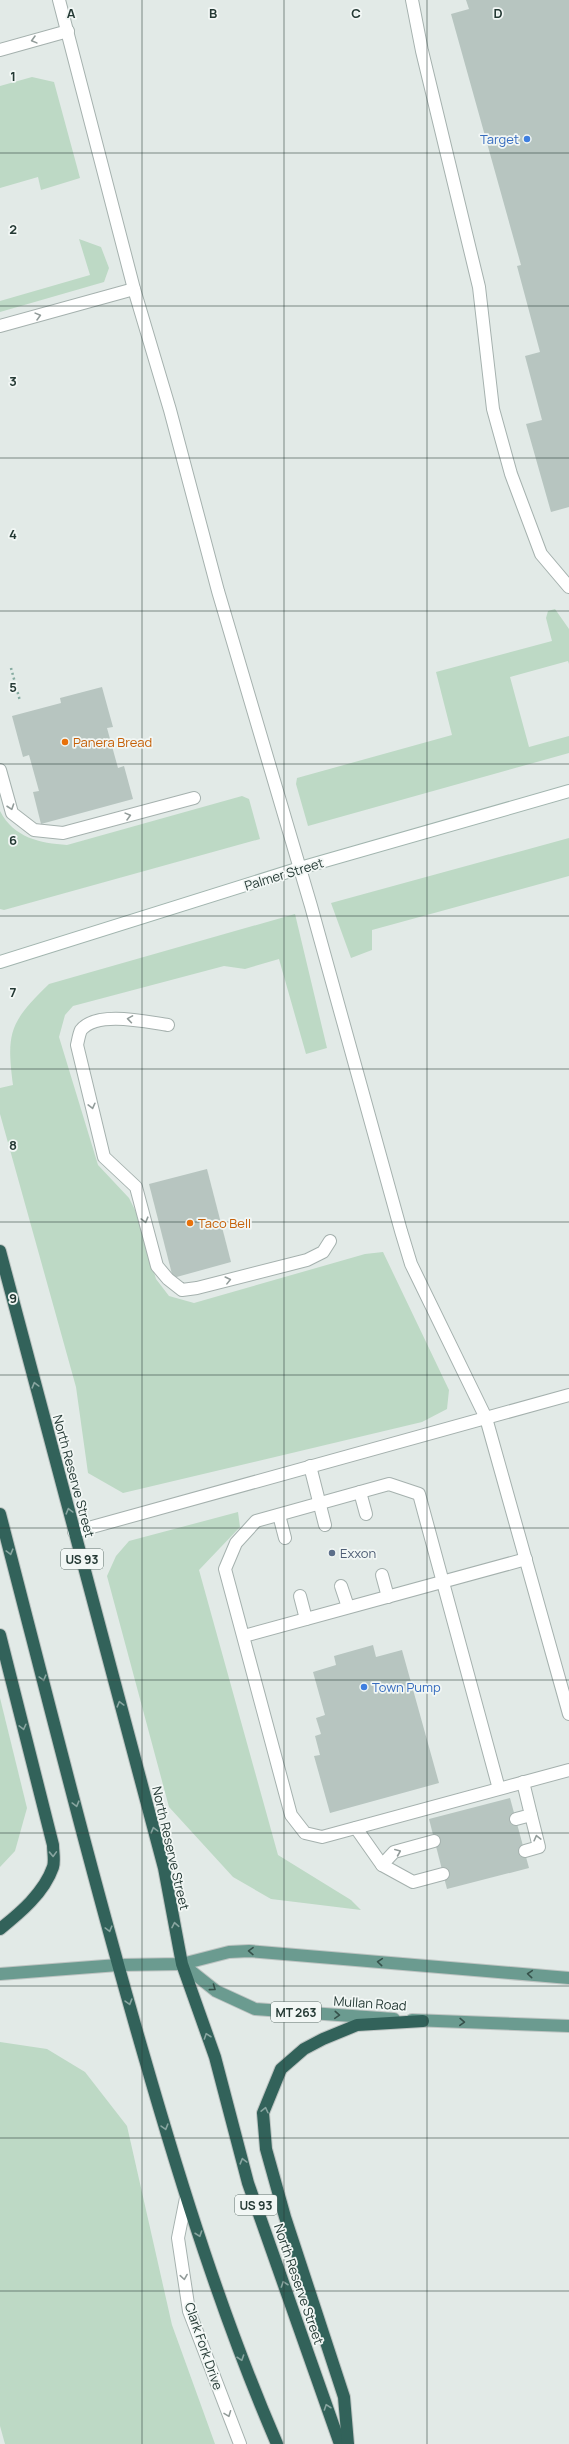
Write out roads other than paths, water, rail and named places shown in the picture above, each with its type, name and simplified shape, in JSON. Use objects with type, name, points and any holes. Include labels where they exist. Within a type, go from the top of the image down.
[{"type":"highway","name":"North Reserve Street","points":[[0,1251],[164,1868],[182,1964],[215,2057],[248,2183],[340,2444]]},
{"type":"highway","points":[[0,1514],[118,1965],[186,2198],[246,2373],[277,2444]]},
{"type":"highway","points":[[0,1635],[53,1845],[54,1866],[39,1892],[20,1912],[0,1929]]},
{"type":"highway","points":[[348,2444],[344,2397],[285,2217],[266,2149],[263,2113],[280,2069],[304,2049],[323,2039],[357,2025],[423,2021]]},
{"type":"main road","points":[[0,1974],[118,1965],[182,1964],[229,1952],[254,1951],[569,1978]]},
{"type":"main road","name":"Mullan Road","points":[[182,1964],[216,1990],[255,2009],[423,2021],[569,2026]]},
{"type":"street","points":[[59,0],[134,289],[170,410],[218,591],[300,868],[411,1264],[486,1418],[569,1714]]},
{"type":"street","points":[[412,0],[422,51],[479,287],[493,409],[511,474],[541,554],[569,587]]},
{"type":"street","points":[[0,50],[68,31]]},
{"type":"street","points":[[0,326],[134,289]]},
{"type":"street","points":[[0,770],[12,813],[34,830],[63,833],[194,798]]},
{"type":"street","name":"Palmer Street","points":[[0,962],[300,868],[569,791]]},
{"type":"street","points":[[168,1026],[124,1018],[100,1021],[88,1024],[80,1031],[77,1045],[104,1157],[136,1187],[157,1266],[168,1279],[182,1290],[196,1288],[307,1260],[323,1252],[330,1241]]},
{"type":"street","points":[[74,1532],[569,1395]]},
{"type":"street","points":[[310,1466],[325,1525]]},
{"type":"street","points":[[499,1789],[444,1581],[418,1494],[389,1484],[256,1521],[236,1543],[225,1569],[244,1636],[290,1815],[305,1833],[322,1837],[499,1789],[523,1782],[569,1770]]},
{"type":"street","points":[[360,1492],[366,1514]]},
{"type":"street","points":[[279,1515],[285,1538]]},
{"type":"street","points":[[244,1636],[526,1559]]},
{"type":"street","points":[[382,1575],[388,1597]]},
{"type":"street","points":[[341,1586],[348,1607]]},
{"type":"street","points":[[300,1596],[306,1619]]},
{"type":"street","points":[[523,1782],[539,1847],[524,1851]]},
{"type":"street","points":[[516,1819],[531,1815]]},
{"type":"street","points":[[356,1828],[382,1865],[413,1882],[443,1874]]},
{"type":"street","points":[[382,1865],[394,1852],[434,1841]]},
{"type":"street","name":"Clark Fork Drive","points":[[186,2198],[178,2238],[189,2311],[240,2444]]},
{"type":"place","name":"Target","points":[[527,139]]},
{"type":"place","name":"Panera Bread","points":[[65,742]]},
{"type":"place","name":"Taco Bell","points":[[190,1223]]},
{"type":"place","name":"Exxon","points":[[332,1553]]},
{"type":"place","name":"Town Pump","points":[[364,1687]]}]
